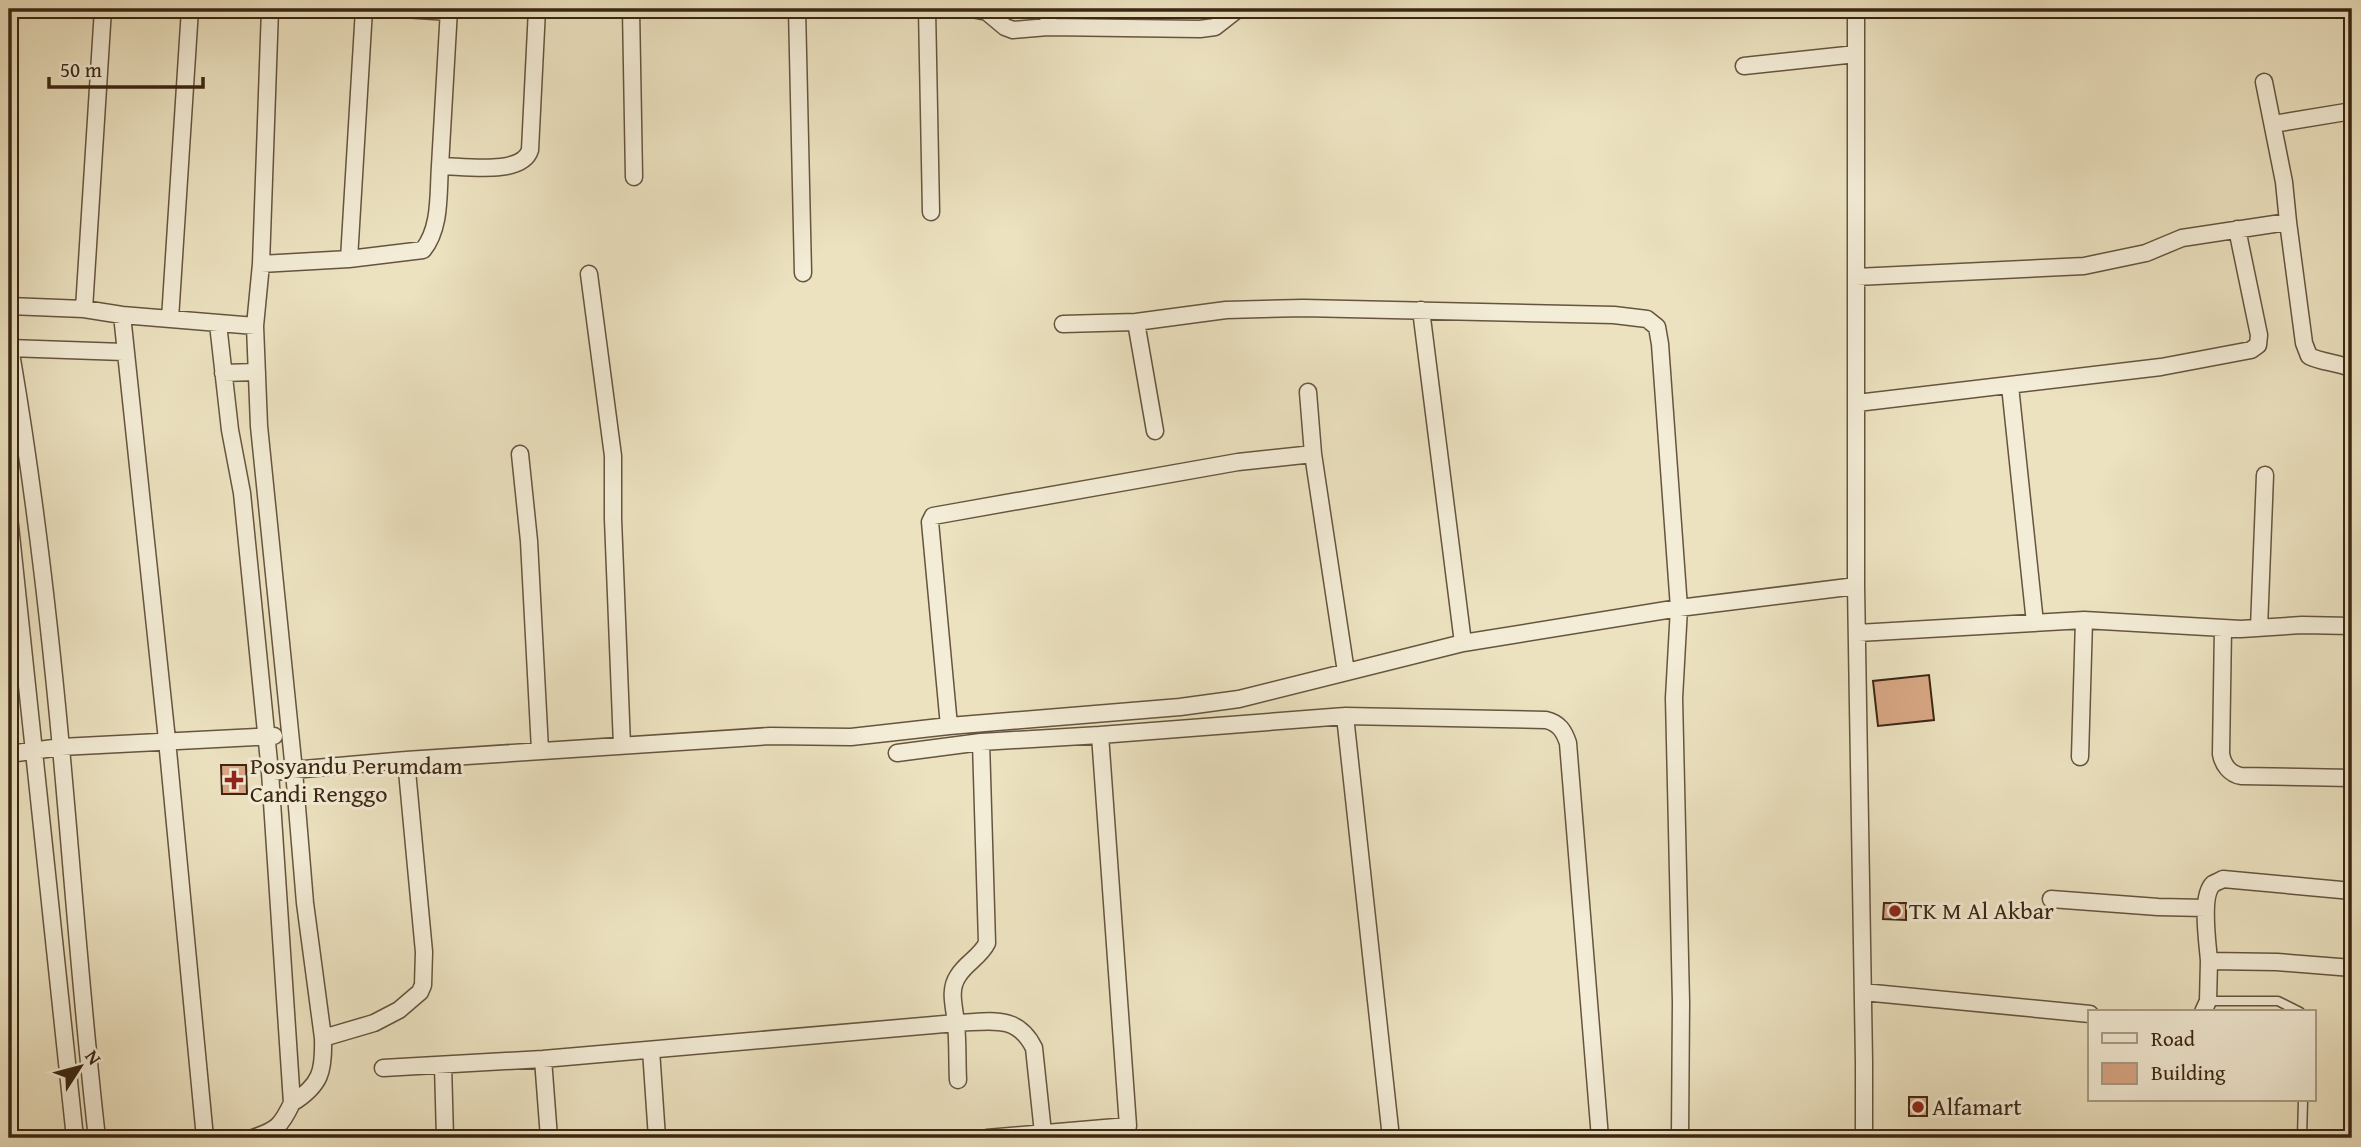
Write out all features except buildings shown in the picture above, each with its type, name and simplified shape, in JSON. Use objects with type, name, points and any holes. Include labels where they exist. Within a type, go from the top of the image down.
[{"type":"street","points":[[9,38],[10,9]]},
{"type":"street","points":[[85,309],[103,9]]},
{"type":"street","points":[[170,319],[190,9]]},
{"type":"street","points":[[270,9],[261,264],[255,326],[259,426],[305,903],[324,1061],[319,1080],[307,1094],[292,1102]]},
{"type":"street","points":[[349,259],[364,9]]},
{"type":"street","points":[[261,264],[349,259],[423,250],[431,241],[435,227],[440,166],[449,10],[404,9]]},
{"type":"street","points":[[440,166],[517,165],[528,157],[534,106],[537,9]]},
{"type":"street","points":[[631,9],[634,177]]},
{"type":"street","points":[[797,9],[803,273]]},
{"type":"street","points":[[927,9],[931,212]]},
{"type":"street","points":[[972,9],[991,14],[1010,29],[1200,29],[1215,27],[1238,9]]},
{"type":"street","points":[[1048,27],[1049,9]]},
{"type":"street","points":[[1856,9],[1856,586],[1864,1138]]},
{"type":"street","points":[[1744,66],[1856,54]]},
{"type":"street","points":[[2264,82],[2284,182],[2304,343],[2309,356],[2322,363],[2335,363],[2352,369]]},
{"type":"street","points":[[2273,124],[2352,111]]},
{"type":"street","points":[[1857,278],[2084,266],[2146,253],[2182,238],[2288,222]]},
{"type":"street","points":[[1857,403],[2161,368],[2251,350],[2258,345],[2259,335],[2237,229]]},
{"type":"street","points":[[589,274],[613,456],[622,746]]},
{"type":"street","points":[[9,306],[85,309],[121,315],[255,326]]},
{"type":"street","points":[[1063,324],[1136,322],[1226,310],[1303,308],[1630,316],[1647,319],[1657,327],[1679,608],[1674,698],[1680,1138]]},
{"type":"street","points":[[1421,310],[1463,643]]},
{"type":"street","points":[[121,315],[167,740],[205,1138]]},
{"type":"street","points":[[1136,322],[1155,431]]},
{"type":"street","points":[[218,324],[230,430],[242,494],[270,772],[292,1102],[283,1122],[274,1131],[253,1138]]},
{"type":"street","points":[[9,348],[124,352]]},
{"type":"street","points":[[9,356],[12,359],[28,455],[61,747],[97,1138]]},
{"type":"street","points":[[223,373],[257,372]]},
{"type":"street","points":[[2010,386],[2035,623]]},
{"type":"street","points":[[1308,392],[1313,454],[1346,672]]},
{"type":"street","points":[[230,430],[259,426]]},
{"type":"street","points":[[520,454],[529,541],[540,750]]},
{"type":"street","points":[[949,726],[930,522],[933,516],[1238,462],[1313,454]]},
{"type":"street","points":[[2259,628],[2264,475]]},
{"type":"street","points":[[242,494],[265,492]]},
{"type":"street","points":[[9,516],[75,1138]]},
{"type":"street","points":[[270,772],[540,750],[770,736],[851,737],[1180,706],[1239,699],[1463,643],[1679,608],[1856,586]]},
{"type":"street","points":[[253,602],[277,600]]},
{"type":"street","points":[[2080,757],[2084,620]]},
{"type":"street","points":[[1858,633],[2084,620],[2223,628],[2352,626]]},
{"type":"street","points":[[2223,628],[2221,754],[2224,765],[2241,776],[2352,778]]},
{"type":"street","points":[[257,647],[282,645]]},
{"type":"street","points":[[1345,716],[1391,1138]]},
{"type":"street","points":[[897,753],[981,742],[1345,716],[1553,721],[1565,733],[1568,743],[1600,1138]]},
{"type":"street","points":[[9,754],[61,747],[290,734]]},
{"type":"street","points":[[987,1138],[1043,1133],[1128,1132],[1100,735]]},
{"type":"street","points":[[958,1080],[956,1023],[952,1000],[954,984],[959,973],[982,954],[987,943],[981,742]]},
{"type":"street","points":[[323,1038],[374,1023],[400,1010],[420,992],[423,985],[425,952],[405,760]]},
{"type":"street","points":[[2206,1006],[2209,961],[2206,908],[2213,884],[2223,879],[2352,891]]},
{"type":"street","points":[[2052,899],[2206,908]]},
{"type":"street","points":[[50,922],[75,919]]},
{"type":"street","points":[[2209,961],[2277,962],[2352,968]]},
{"type":"street","points":[[1863,992],[2088,1014]]},
{"type":"street","points":[[383,1068],[543,1059],[1002,1021],[1017,1026],[1028,1035],[1034,1048],[1043,1133]]},
{"type":"street","points":[[62,1026],[86,1023]]},
{"type":"street","points":[[651,1050],[657,1138]]},
{"type":"street","points":[[543,1059],[549,1138]]},
{"type":"street","points":[[443,1065],[445,1138]]},
{"type":"lane","points":[[2206,1006],[2278,1001],[2296,1010]]},
{"type":"lane","points":[[2302,1138],[2303,1102]]},
{"type":"place","name":"Posyandu Perumdam Candi Renggo","points":[[234,780]]},
{"type":"place","name":"TK M Al Akbar","points":[[1895,911]]},
{"type":"place","name":"Alfamart","points":[[1918,1107]]}]
